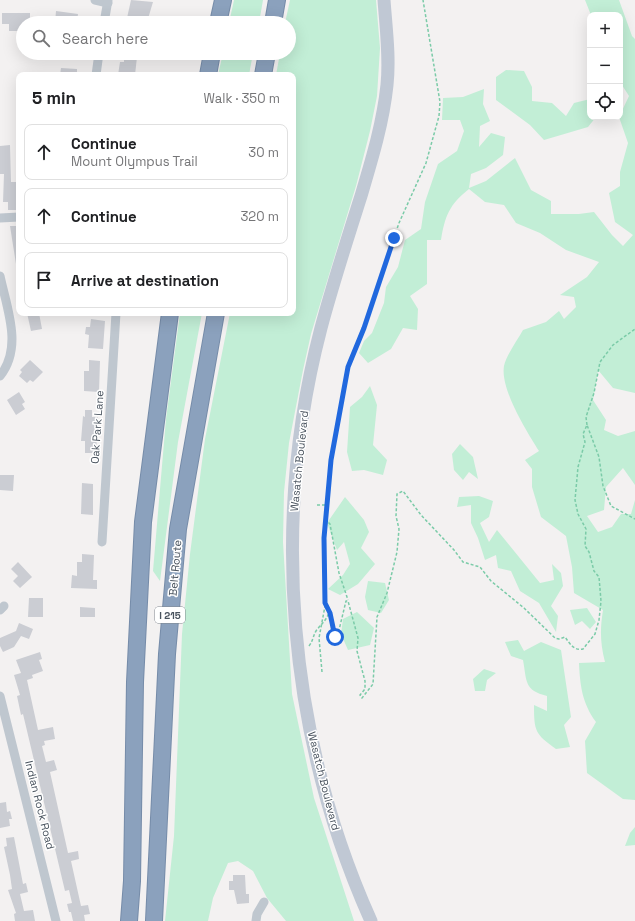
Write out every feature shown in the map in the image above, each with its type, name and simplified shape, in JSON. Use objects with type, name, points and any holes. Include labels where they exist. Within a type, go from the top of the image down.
[{"type":"highway","points":[[220,16],[223,0]]},
{"type":"highway","points":[[274,16],[277,0]]},
{"type":"highway","points":[[209,72],[211,60]]},
{"type":"highway","points":[[264,72],[266,60]]},
{"type":"highway","points":[[129,921],[132,880],[135,682],[143,522],[170,316]]},
{"type":"highway","name":"Belt Route","points":[[154,921],[167,654],[178,529],[215,316]]},
{"type":"street","points":[[95,0],[108,1],[105,16]]},
{"type":"street","name":"Wasatch Boulevard","points":[[371,921],[342,849],[325,795],[308,718],[299,652],[292,540],[293,501],[299,442],[310,376],[321,329],[382,120],[388,70],[388,44],[384,0]]},
{"type":"street","points":[[96,72],[98,60]]},
{"type":"street","points":[[0,218],[16,217]]},
{"type":"street","points":[[0,276],[12,341],[9,361],[0,376]]},
{"type":"street","name":"Oak Park Lane","points":[[102,542],[116,316]]},
{"type":"street","name":"Indian Rock Road","points":[[0,696],[56,921]]},
{"type":"street","points":[[256,921],[256,914],[264,902]]},
{"type":"path","points":[[322,672],[319,648],[325,603],[326,505],[329,474],[348,367],[364,328],[400,223],[426,163],[439,116],[440,102],[423,0]]},
{"type":"path","points":[[635,329],[613,345],[600,362],[594,393],[586,417],[587,426],[599,457],[603,486],[611,506],[635,519]]},
{"type":"path","points":[[325,519],[330,524],[339,574],[348,600],[358,638],[358,657],[365,681],[365,689],[360,695],[361,698],[373,684],[378,617],[387,593],[397,552],[399,529],[396,516],[397,494],[402,491],[463,562],[480,567],[491,581],[524,608],[555,638],[559,639],[566,637],[574,648],[583,649],[595,634],[600,620],[601,601],[599,577],[594,571],[589,552],[585,546],[586,530],[578,514],[575,500],[578,467],[585,442],[583,434],[587,426]]},
{"type":"path","points":[[317,505],[326,505]]},
{"type":"path","points":[[325,603],[329,612],[335,637],[338,641],[340,627],[348,600]]},
{"type":"path","points":[[299,652],[311,643],[315,632],[322,625],[329,612]]},
{"type":"green space","points":[[234,0],[263,0],[260,16],[231,16]]},
{"type":"green space","points":[[290,0],[376,0],[380,48],[377,96],[356,186],[311,334],[289,443],[284,492],[283,542],[292,694],[314,798],[354,921],[286,921],[267,898],[253,871],[238,861],[228,863],[213,898],[208,921],[165,921],[174,836],[182,634],[190,554],[205,439],[229,316],[296,316],[296,72],[277,72],[279,60],[296,60],[296,16],[287,16]]},
{"type":"green space","points":[[585,0],[619,0],[632,36],[635,39],[635,393],[613,388],[598,370],[593,400],[606,420],[604,430],[618,436],[635,431],[635,485],[623,468],[606,487],[604,510],[587,516],[598,532],[612,527],[621,514],[631,514],[635,500],[635,800],[623,799],[587,773],[585,741],[596,722],[585,701],[580,679],[579,663],[605,662],[601,636],[603,610],[574,593],[572,567],[566,536],[541,517],[532,487],[532,469],[525,460],[539,451],[510,398],[504,375],[505,362],[523,330],[546,322],[559,311],[564,319],[576,307],[574,297],[560,295],[587,277],[599,262],[566,250],[540,233],[516,223],[504,205],[485,202],[469,189],[452,206],[444,224],[441,240],[427,240],[427,284],[410,296],[418,309],[417,330],[403,328],[391,349],[368,363],[359,353],[364,341],[372,333],[384,303],[386,287],[398,267],[405,240],[421,229],[425,202],[438,164],[457,151],[464,131],[460,120],[442,120],[443,98],[463,97],[484,89],[483,104],[490,121],[480,126],[479,147],[491,133],[505,137],[503,155],[486,168],[471,174],[469,188],[486,181],[515,158],[531,190],[551,201],[551,214],[579,214],[594,212],[612,235],[623,246],[633,235],[615,222],[609,193],[620,186],[620,172],[628,143],[620,120],[623,120],[623,109],[629,96],[623,87],[623,12],[590,12]]},
{"type":"green space","points":[[221,60],[252,60],[250,72],[219,72]]},
{"type":"green space","points":[[506,70],[524,71],[532,87],[532,101],[552,103],[566,116],[574,103],[587,100],[587,120],[594,120],[588,127],[544,140],[530,125],[496,100],[496,77]]},
{"type":"green space","points":[[180,316],[201,316],[178,442],[160,581],[153,571],[166,419]]},
{"type":"green space","points":[[370,386],[377,405],[373,445],[387,460],[383,475],[364,470],[352,471],[347,452],[350,407],[362,397]]},
{"type":"green space","points":[[460,444],[473,457],[478,479],[469,472],[463,480],[454,470],[452,454]]},
{"type":"green space","points":[[479,496],[493,501],[489,517],[480,523],[489,542],[497,530],[540,583],[554,580],[552,564],[561,573],[563,586],[551,606],[558,616],[556,632],[539,603],[520,591],[511,571],[498,568],[496,555],[485,560],[478,538],[471,523],[471,505],[457,507],[459,497]]},
{"type":"green space","points":[[345,497],[364,520],[369,532],[361,548],[375,564],[358,584],[340,595],[328,589],[343,575],[350,564],[344,542],[337,550],[327,523]]},
{"type":"green space","points":[[368,581],[385,583],[389,600],[381,613],[368,610],[365,597]]},
{"type":"green space","points":[[587,608],[596,622],[590,629],[582,621],[575,625],[570,610]]},
{"type":"green space","points":[[357,612],[374,628],[370,645],[348,650],[341,634],[343,619]]},
{"type":"green space","points":[[518,640],[524,651],[541,642],[561,650],[571,717],[564,725],[570,747],[556,749],[537,731],[534,721],[534,705],[547,711],[547,696],[530,688],[526,679],[523,660],[511,656],[505,642]]},
{"type":"green space","points":[[484,669],[496,673],[487,680],[485,691],[475,691],[473,679]]},
{"type":"green space","points":[[635,827],[635,845],[625,846],[630,833]]},
{"type":"building","points":[[131,0],[153,2],[149,16],[127,16]]},
{"type":"building","points":[[56,11],[78,14],[78,16],[56,16]]},
{"type":"building","points":[[2,13],[30,13],[30,16],[16,16],[16,31],[9,31],[9,24],[2,24]]},
{"type":"building","points":[[124,60],[137,60],[135,72],[118,72],[120,62],[124,62]]},
{"type":"building","points":[[61,68],[77,69],[77,72],[60,72]]},
{"type":"building","points":[[10,145],[11,182],[16,182],[16,210],[8,210],[8,202],[3,202],[4,174],[0,174],[0,146]]},
{"type":"building","points":[[10,226],[16,226],[16,264]]},
{"type":"building","points":[[28,316],[40,316],[42,329],[31,331]]},
{"type":"building","points":[[91,319],[105,321],[103,349],[88,348],[89,335],[85,334],[86,327],[90,327]]},
{"type":"building","points":[[30,360],[43,372],[33,382],[30,380],[27,383],[19,376],[22,372],[20,370]]},
{"type":"building","points":[[89,360],[100,361],[99,392],[84,391],[84,371],[89,371]]},
{"type":"building","points":[[19,392],[25,402],[22,404],[25,409],[16,415],[7,400]]},
{"type":"building","points":[[85,410],[92,410],[92,417],[98,417],[96,453],[85,453],[85,441],[81,441],[83,416],[85,417]]},
{"type":"building","points":[[0,475],[14,475],[13,491],[0,490]]},
{"type":"building","points":[[82,483],[93,484],[93,515],[81,514]]},
{"type":"building","points":[[82,554],[94,555],[93,580],[97,580],[97,589],[71,588],[72,575],[77,576],[77,562],[82,562]]},
{"type":"building","points":[[18,562],[32,577],[20,588],[13,581],[18,576],[11,569]]},
{"type":"building","points":[[29,598],[43,598],[43,617],[28,617]]},
{"type":"building","points":[[80,607],[95,608],[95,617],[80,617]]},
{"type":"building","points":[[19,623],[33,629],[29,639],[21,636],[14,647],[3,652],[0,646],[0,638],[16,631]]},
{"type":"building","points":[[40,652],[42,659],[39,660],[43,671],[32,675],[33,678],[27,680],[38,730],[53,727],[55,739],[44,741],[45,745],[42,746],[46,762],[54,760],[57,770],[50,772],[68,853],[78,851],[79,859],[71,861],[81,906],[88,905],[90,914],[84,915],[85,921],[73,921],[71,912],[69,912],[67,904],[72,903],[69,890],[65,891],[23,714],[21,715],[17,696],[20,695],[14,675],[21,673],[16,660]]},
{"type":"building","points":[[6,802],[7,812],[10,811],[12,819],[9,819],[10,826],[0,828],[0,803]]},
{"type":"building","points":[[14,837],[23,884],[26,883],[28,892],[20,894],[24,911],[33,910],[35,921],[15,921],[14,914],[16,913],[8,890],[12,889],[4,847],[7,846],[6,838]]},
{"type":"building","points":[[233,875],[245,875],[246,894],[249,894],[249,903],[237,904],[234,890],[229,890],[229,881],[233,881]]},
{"type":"route","points":[[335,637],[330,613],[325,603],[324,538],[331,460],[348,367],[364,328],[394,238]]}]
